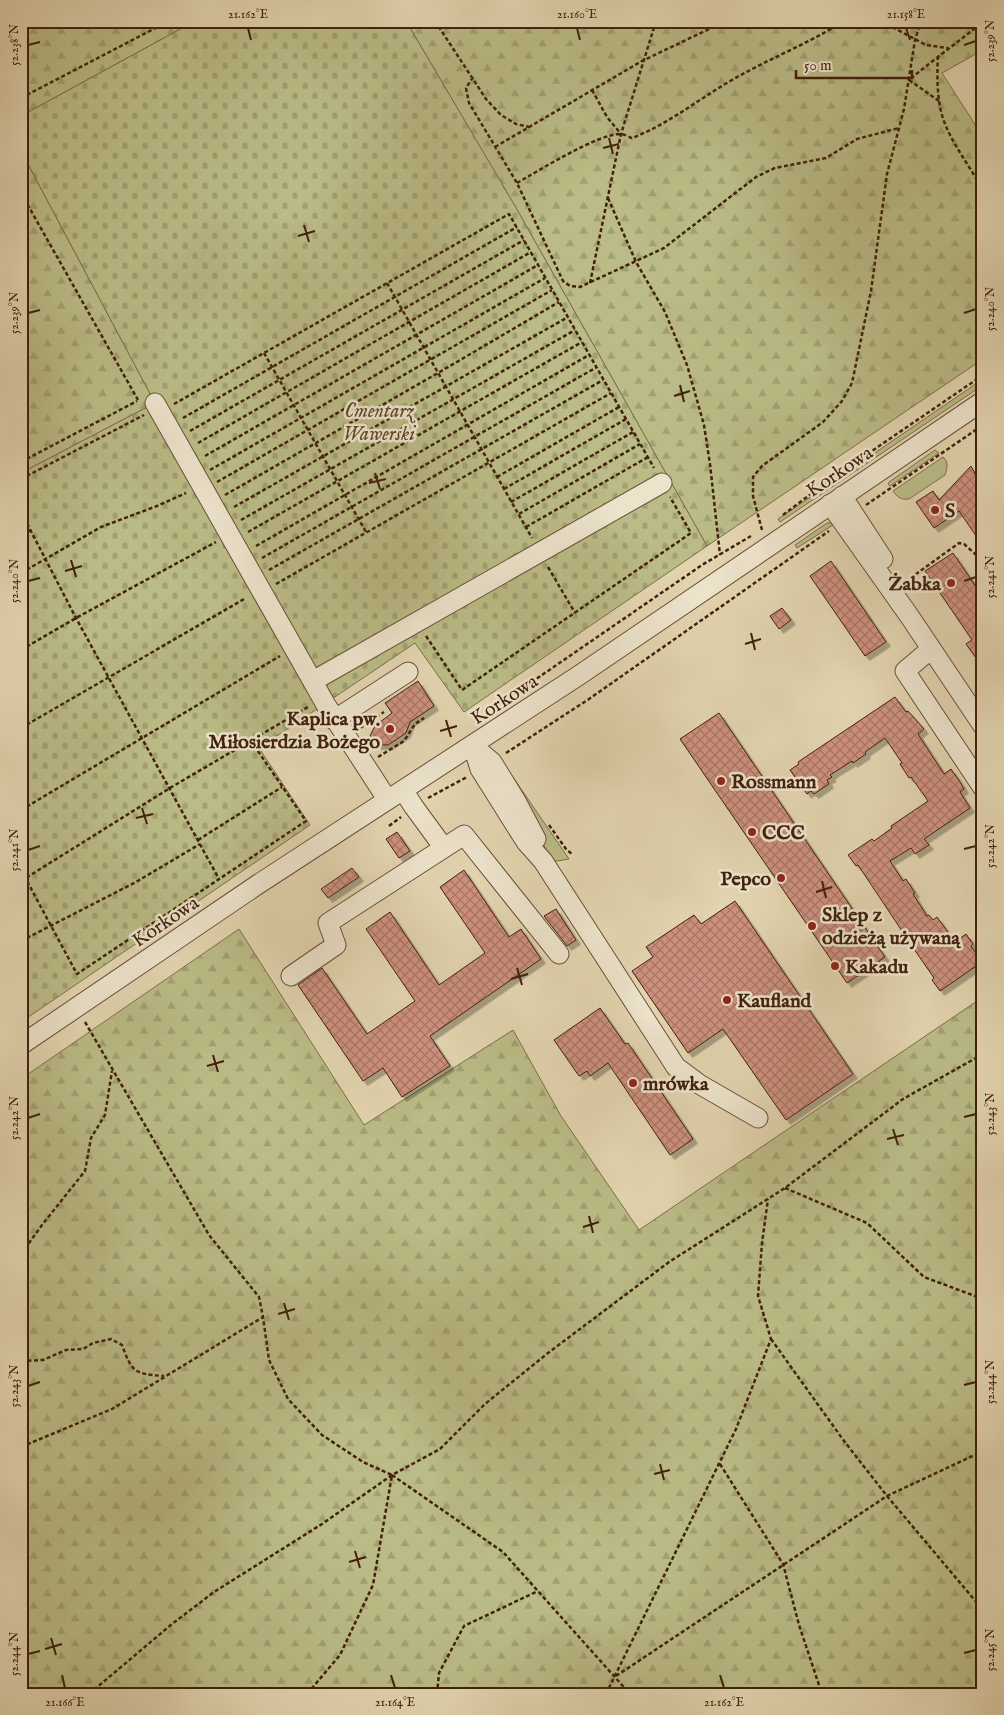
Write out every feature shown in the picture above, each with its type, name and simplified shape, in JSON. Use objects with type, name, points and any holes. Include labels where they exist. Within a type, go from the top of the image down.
[{"type":"street","name":"Korkowa","points":[[21,1046],[257,885],[387,799],[473,746],[618,649],[983,401]]},
{"type":"street","points":[[157,405],[334,720],[387,799]]},
{"type":"street","points":[[313,682],[662,482]]},
{"type":"street","points":[[836,500],[910,617],[983,726]]},
{"type":"street","points":[[931,649],[905,671],[983,788]]},
{"type":"street","points":[[334,720],[408,672]]},
{"type":"street","points":[[473,746],[480,770],[526,842],[543,861],[676,1067],[699,1084],[758,1118]]},
{"type":"street","points":[[403,790],[444,848]]},
{"type":"street","points":[[291,976],[336,946],[328,923],[464,836],[559,954]]},
{"type":"path","points":[[21,98],[169,21]]},
{"type":"path","points":[[434,21],[486,99],[500,115],[516,124],[529,127]]},
{"type":"path","points":[[495,147],[642,61],[726,21]]},
{"type":"path","points":[[592,90],[607,117],[621,134],[632,138],[653,130],[731,80],[820,36],[844,21]]},
{"type":"path","points":[[881,21],[926,45],[949,49]]},
{"type":"path","points":[[769,524],[762,530],[753,496],[753,477],[762,466],[823,422],[842,401],[852,383],[871,291],[887,174],[899,128],[915,40],[921,21]]},
{"type":"path","points":[[590,283],[621,134],[655,22]]},
{"type":"path","points":[[909,80],[983,22]]},
{"type":"path","points":[[938,56],[937,80],[940,108],[951,136],[983,191]]},
{"type":"path","points":[[473,77],[466,88],[469,103],[517,183],[563,281],[570,286],[580,287],[590,283],[664,248],[756,177],[775,168],[826,158],[857,139],[899,128]]},
{"type":"path","points":[[909,80],[940,101]]},
{"type":"path","points":[[517,183],[565,155],[604,138],[621,134]]},
{"type":"path","points":[[21,193],[138,400],[21,462]]},
{"type":"path","points":[[608,198],[636,262],[665,312],[687,365],[704,425],[720,555]]},
{"type":"path","points":[[21,479],[157,405],[173,404],[509,214],[691,533],[462,690],[417,623]]},
{"type":"path","points":[[21,728],[256,593],[216,509],[272,368],[517,228]]},
{"type":"path","points":[[216,509],[279,380],[524,240]]},
{"type":"path","points":[[216,509],[286,392],[531,252]]},
{"type":"path","points":[[216,509],[293,405],[538,265]]},
{"type":"path","points":[[216,509],[300,417],[545,278]]},
{"type":"path","points":[[387,283],[575,613]]},
{"type":"path","points":[[21,650],[76,618],[216,509],[307,430],[552,290]]},
{"type":"path","points":[[216,509],[315,442],[559,302]]},
{"type":"path","points":[[216,509],[323,456],[568,317]]},
{"type":"path","points":[[216,509],[330,469],[575,330]]},
{"type":"path","points":[[216,509],[337,481],[582,342]]},
{"type":"path","points":[[264,353],[366,532]]},
{"type":"path","points":[[216,509],[344,494],[590,355]]},
{"type":"path","points":[[216,509],[352,507],[596,367]]},
{"type":"path","points":[[777,519],[828,481],[983,376]]},
{"type":"path","points":[[21,573],[101,527],[157,506],[359,519],[604,380]]},
{"type":"path","points":[[216,509],[366,532],[611,393]]},
{"type":"path","points":[[497,477],[619,407]]},
{"type":"path","points":[[504,489],[626,419]]},
{"type":"path","points":[[505,756],[507,751],[589,699],[848,517],[983,425]]},
{"type":"path","points":[[511,502],[633,432]]},
{"type":"path","points":[[519,514],[640,444]]},
{"type":"path","points":[[526,526],[648,457]]},
{"type":"path","points":[[21,512],[23,520],[108,678],[143,738],[219,879]]},
{"type":"path","points":[[21,535],[30,530]]},
{"type":"path","points":[[490,711],[720,555],[754,535]]},
{"type":"path","points":[[902,584],[959,543],[964,544],[983,561]]},
{"type":"path","points":[[21,810],[294,648]]},
{"type":"path","points":[[21,881],[170,788],[322,699]]},
{"type":"path","points":[[372,761],[404,741],[415,724],[424,718]]},
{"type":"path","points":[[21,870],[77,974],[306,821],[251,741]]},
{"type":"path","points":[[389,826],[414,807],[468,776]]},
{"type":"path","points":[[198,840],[282,787]]},
{"type":"path","points":[[21,941],[136,882],[200,844]]},
{"type":"path","points":[[77,1008],[210,1235],[259,1296],[264,1317],[269,1360],[288,1399],[322,1435],[363,1462],[392,1475],[503,1552],[630,1694]]},
{"type":"path","points":[[89,1694],[172,1624],[214,1592],[322,1524],[392,1475],[440,1449],[485,1404],[548,1353],[669,1262],[785,1188],[903,1100],[983,1054]]},
{"type":"path","points":[[21,1254],[85,1171],[91,1138],[105,1114],[113,1070]]},
{"type":"path","points":[[785,1188],[867,1223],[924,1277],[983,1299]]},
{"type":"path","points":[[768,1199],[758,1296],[771,1339],[844,1441],[887,1496],[983,1610]]},
{"type":"path","points":[[21,1447],[112,1408],[264,1317]]},
{"type":"path","points":[[21,1361],[44,1360],[66,1350],[83,1349],[93,1343],[111,1339],[122,1345],[130,1366],[143,1375],[165,1376]]},
{"type":"path","points":[[606,1694],[655,1591],[720,1464],[736,1429],[771,1339]]},
{"type":"path","points":[[614,1677],[887,1496],[983,1451]]},
{"type":"path","points":[[720,1464],[783,1564],[799,1625],[822,1694]]},
{"type":"path","points":[[307,1694],[340,1655],[373,1585],[392,1475]]},
{"type":"path","points":[[437,1694],[439,1673],[464,1626],[538,1591]]},
{"type":"green space","points":[[21,21],[195,21],[21,116]]},
{"type":"green space","name":"Cmentarz Wawerski","points":[[195,21],[406,21],[515,206],[707,546],[464,712],[415,643],[259,748],[310,825],[21,1022],[21,473],[155,403],[21,151],[21,116]]},
{"type":"green space","points":[[406,21],[983,21],[983,50],[942,73],[983,137],[983,359],[707,546],[515,206]]},
{"type":"green space","points":[[21,151],[155,403],[21,473]]},
{"type":"green space","points":[[983,379],[983,385],[780,522],[778,519]]},
{"type":"green space","points":[[935,450],[939,453],[890,486],[888,484],[889,482]]},
{"type":"green space","points":[[943,457],[947,463],[945,475],[909,499],[899,498],[893,491]]},
{"type":"green space","points":[[827,523],[836,523],[797,548],[795,545]]},
{"type":"green space","points":[[506,767],[569,859],[557,861],[551,859],[504,768]]},
{"type":"green space","points":[[239,929],[364,1125],[513,1030],[561,1116],[639,1230],[983,997],[983,1694],[21,1694],[21,1079]]},
{"type":"building","points":[[971,466],[983,488],[983,499],[975,504],[983,517],[983,546],[959,511],[934,528],[916,502],[933,491],[939,500]]},
{"type":"building","points":[[953,553],[983,597],[983,668],[966,644],[972,640],[925,571]]},
{"type":"building","points":[[831,561],[886,642],[865,656],[810,576]]},
{"type":"building","points":[[782,608],[791,620],[779,629],[770,616]]},
{"type":"building","points":[[418,681],[434,706],[410,722],[406,733],[388,745],[377,745],[370,736],[375,726],[392,713],[385,703]]},
{"type":"building","points":[[895,697],[906,712],[908,711],[924,729],[918,734],[944,774],[951,769],[960,782],[964,789],[960,792],[970,808],[924,839],[929,845],[915,854],[911,848],[890,861],[903,881],[906,879],[927,916],[929,915],[933,920],[937,917],[955,942],[966,934],[973,944],[971,946],[982,962],[940,991],[932,980],[934,978],[858,865],[856,866],[848,855],[872,839],[874,841],[892,828],[891,826],[928,801],[911,777],[909,778],[900,764],[902,763],[885,738],[853,763],[852,761],[830,775],[832,777],[827,780],[829,784],[814,794],[811,791],[807,794],[790,770],[799,764],[798,762]]},
{"type":"building","points":[[719,713],[885,957],[847,983],[680,739]]},
{"type":"building","points":[[397,832],[410,851],[399,858],[386,839]]},
{"type":"building","points":[[352,868],[359,877],[328,898],[321,889]]},
{"type":"building","points":[[464,870],[509,937],[521,929],[541,959],[430,1036],[450,1066],[402,1097],[383,1068],[363,1081],[298,985],[322,968],[367,1034],[415,1001],[366,929],[390,912],[439,985],[485,953],[440,887]]},
{"type":"building","name":"Kaufland","points":[[735,901],[853,1074],[786,1120],[723,1029],[688,1053],[632,971],[653,957],[646,947],[694,915],[701,924]]},
{"type":"building","points":[[556,909],[576,940],[567,946],[544,916]]},
{"type":"building","points":[[600,1008],[625,1044],[628,1043],[693,1139],[670,1155],[608,1063],[590,1076],[587,1071],[579,1076],[554,1040]]},
{"type":"place","name":"S","points":[[935,510]]},
{"type":"place","name":"Żabka","points":[[951,583]]},
{"type":"place","name":"Kaplica pw. Miłosierdzia Bożego","points":[[390,729]]},
{"type":"place","name":"Rossmann","points":[[721,781]]},
{"type":"place","name":"CCC","points":[[752,832]]},
{"type":"place","name":"Pepco","points":[[781,878]]},
{"type":"place","name":"Sklep z odzieżą używaną","points":[[812,926]]},
{"type":"place","name":"Kakadu","points":[[835,966]]},
{"type":"place","name":"Kaufland","points":[[727,1000]]},
{"type":"place","name":"mrówka","points":[[633,1083]]}]
